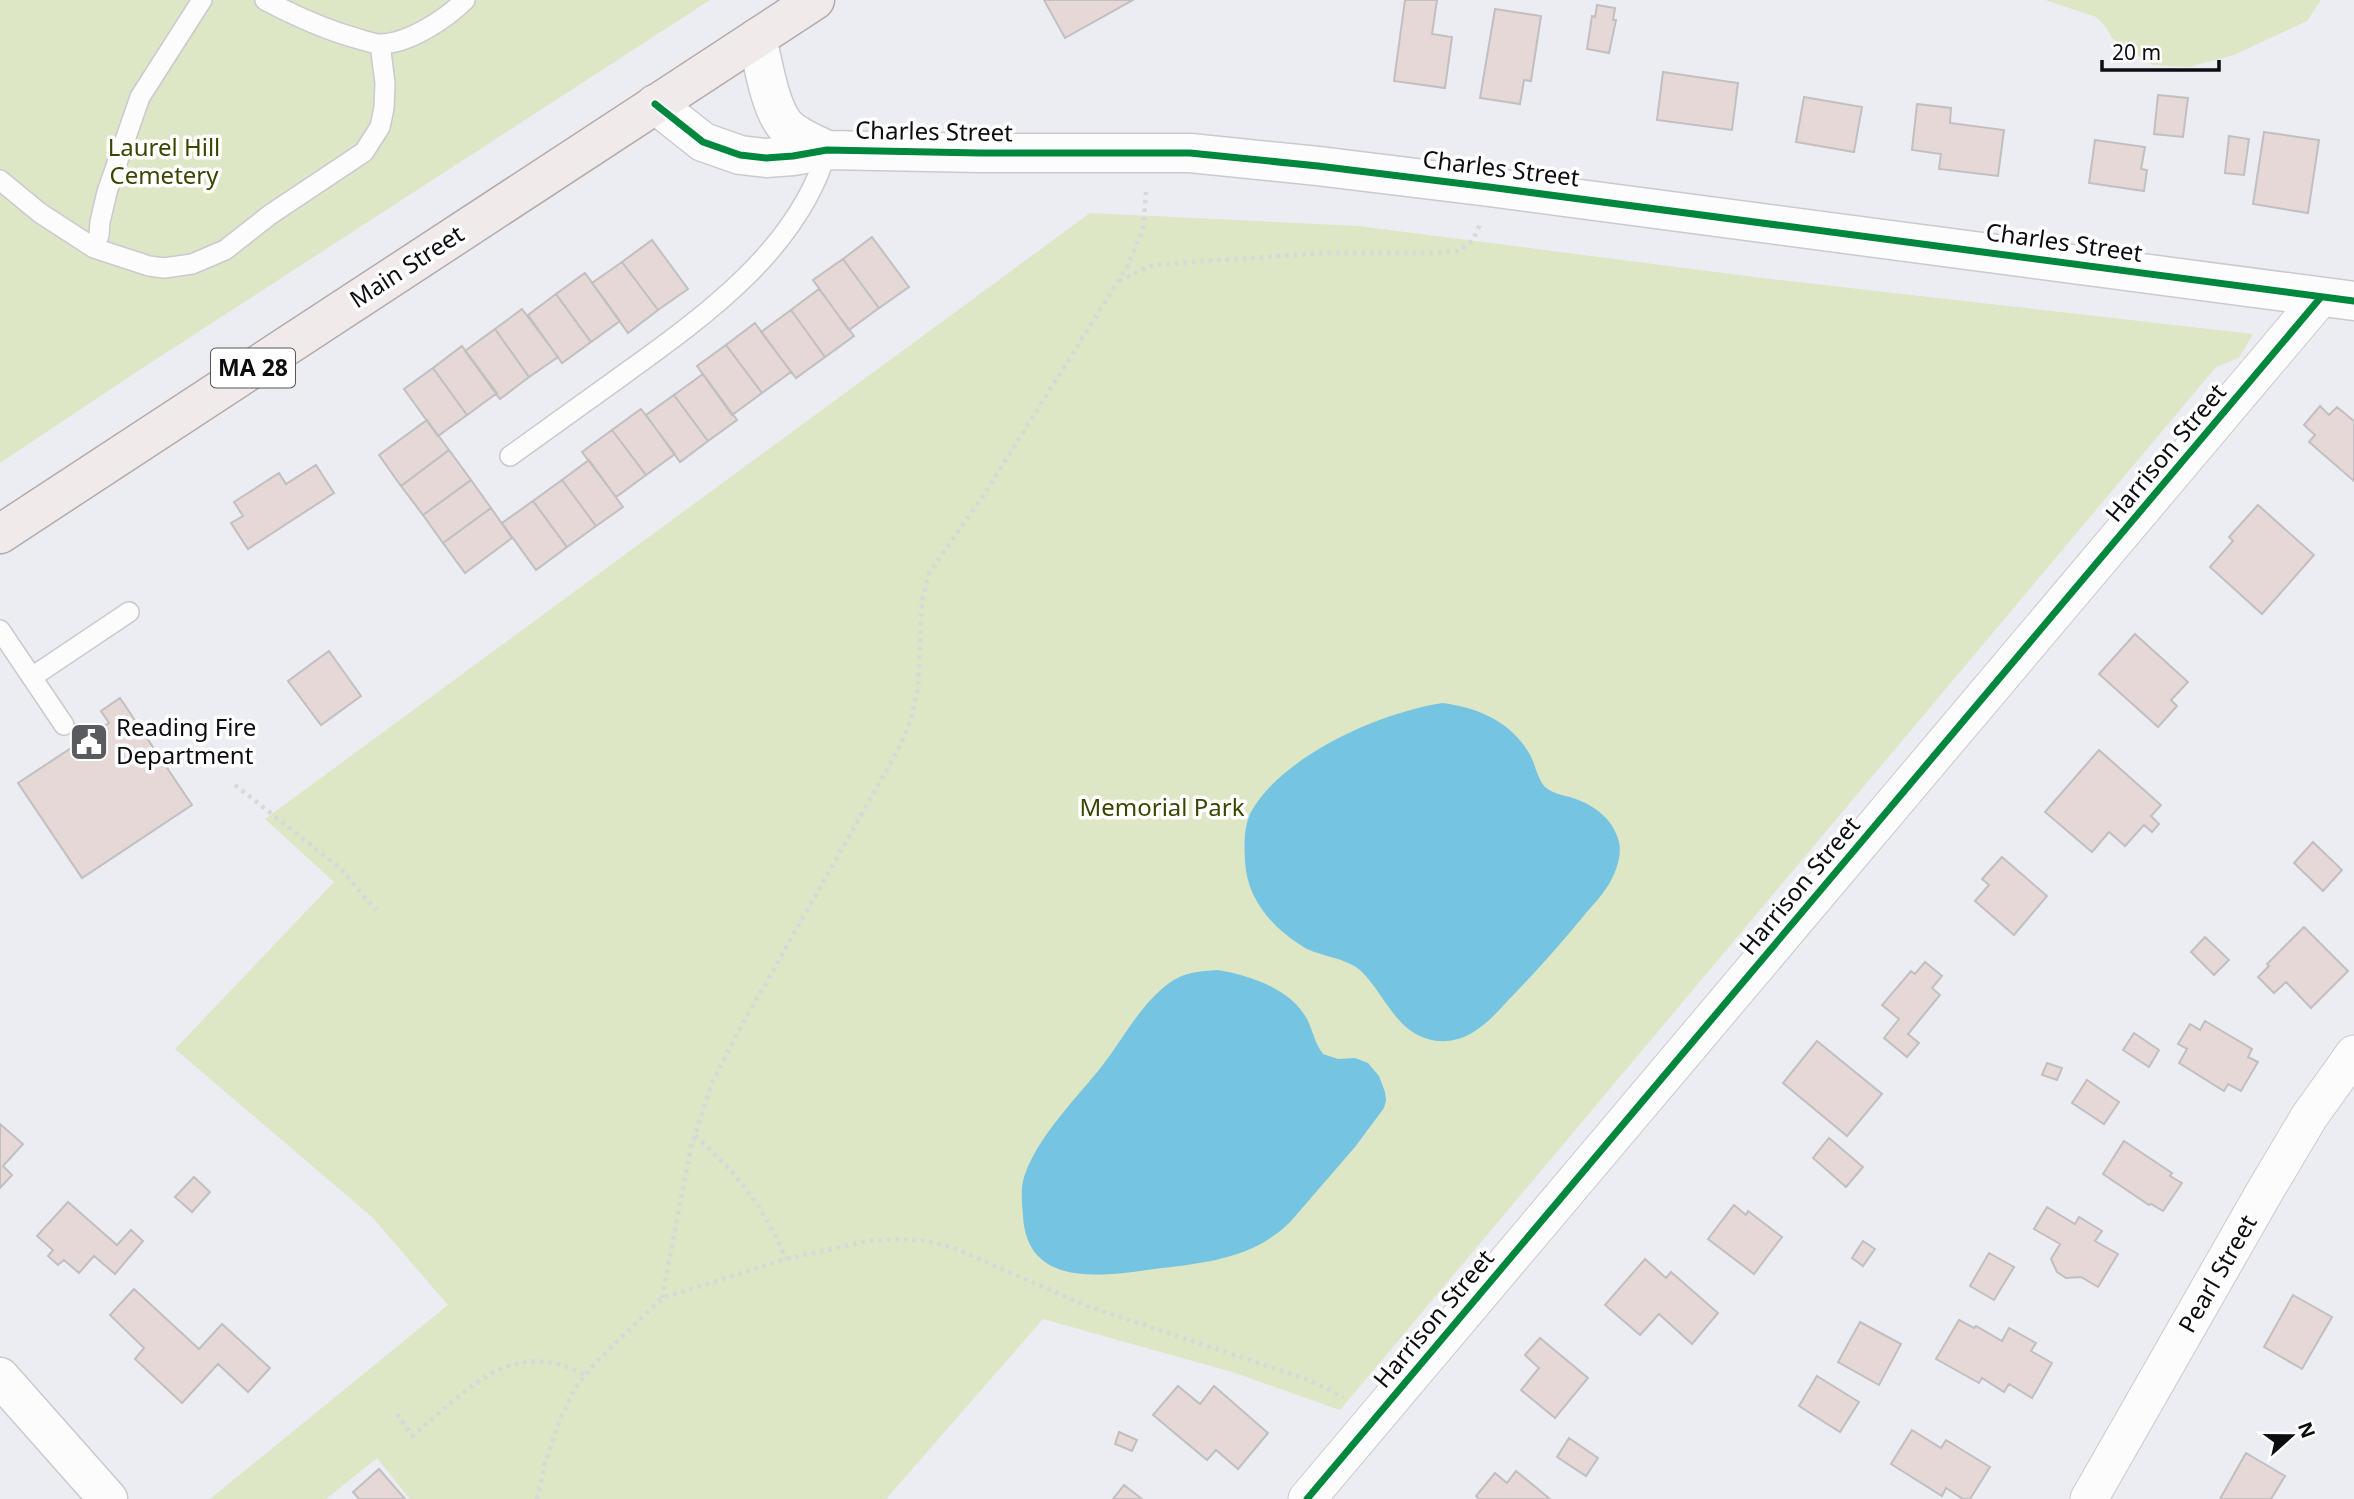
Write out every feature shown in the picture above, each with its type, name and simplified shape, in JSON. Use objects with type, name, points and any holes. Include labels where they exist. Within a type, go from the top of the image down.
[{"type":"main road","name":"Main Street","points":[[0,534],[815,0]]},
{"type":"street","name":"Charles Street","points":[[757,38],[772,96],[784,124],[801,138],[810,153]]},
{"type":"street","name":"Charles Street","points":[[655,104],[702,142],[740,155],[766,158],[810,153],[1190,153],[1489,187],[2337,299]]},
{"type":"street","name":"Harrison Street","points":[[1307,1499],[2337,299]]},
{"type":"street","name":"Pearl Street","points":[[2089,1499],[2272,1180],[2323,1096],[2354,1054]]},
{"type":"street","points":[[0,1377],[108,1499]]},
{"type":"lane","points":[[94,248],[107,192],[140,97],[202,0]]},
{"type":"lane","points":[[265,0],[332,32],[380,44],[425,30],[465,0]]},
{"type":"lane","points":[[0,180],[40,213],[94,248],[149,266],[164,268],[192,264],[225,250],[364,152],[380,127],[384,108],[385,83],[380,44]]},
{"type":"lane","points":[[510,456],[695,323],[726,296],[797,218],[816,185],[810,153]]},
{"type":"lane","points":[[32,677],[129,612]]},
{"type":"lane","points":[[0,630],[64,725]]},
{"type":"path","points":[[662,1298],[695,1136],[711,1085],[905,735],[918,688],[922,601],[929,573],[983,496],[1119,281],[1143,229],[1147,187]]},
{"type":"path","points":[[1119,281],[1150,266],[1190,262],[1327,253],[1459,251],[1469,245],[1478,234],[1489,187]]},
{"type":"path","points":[[234,785],[340,869],[376,910]]},
{"type":"path","points":[[695,1136],[716,1153],[740,1181],[772,1227],[786,1259]]},
{"type":"path","points":[[537,1499],[545,1463],[561,1417],[575,1388],[662,1298],[786,1259],[868,1241],[926,1241],[954,1248],[1087,1306],[1242,1357],[1331,1390],[1371,1423]]},
{"type":"path","points":[[397,1414],[412,1436],[485,1378],[499,1369],[526,1360],[559,1363],[585,1375]]},
{"type":"green space","name":"Laurel Hill Cemetery","points":[[0,0],[710,0],[0,463]]},
{"type":"green space","points":[[2045,0],[2321,0],[2307,21],[2234,55],[2189,67],[2152,65],[2112,38],[2096,17]]},
{"type":"green space","name":"Memorial Park","points":[[1090,213],[1358,226],[1762,278],[2253,334],[2239,358],[2216,367],[1340,1410],[1232,1372],[1043,1319],[886,1499],[410,1499],[377,1458],[326,1499],[210,1499],[448,1305],[372,1217],[175,1049],[334,882],[265,819]]},
{"type":"water","points":[[1443,703],[1469,708],[1503,724],[1529,753],[1545,787],[1587,804],[1607,819],[1616,833],[1620,853],[1614,874],[1601,895],[1497,1012],[1470,1034],[1459,1039],[1440,1041],[1428,1039],[1407,1028],[1355,966],[1309,950],[1280,930],[1255,898],[1246,874],[1245,848],[1246,829],[1251,812],[1266,791],[1309,755],[1363,726],[1418,708]]},
{"type":"water","points":[[1218,970],[1256,980],[1291,999],[1307,1019],[1323,1054],[1338,1059],[1355,1058],[1368,1063],[1379,1076],[1385,1092],[1384,1108],[1355,1147],[1291,1221],[1261,1244],[1210,1261],[1134,1272],[1092,1275],[1053,1267],[1038,1256],[1028,1240],[1023,1216],[1022,1184],[1032,1159],[1059,1118],[1158,992],[1186,975]]},
{"type":"building","points":[[1044,0],[1133,0],[1065,38]]},
{"type":"building","points":[[1405,0],[1437,0],[1432,34],[1452,37],[1445,88],[1394,81]]},
{"type":"building","points":[[1597,5],[1615,8],[1613,20],[1616,20],[1609,53],[1587,49],[1592,16],[1595,17]]},
{"type":"building","points":[[1495,9],[1541,16],[1531,81],[1524,80],[1520,104],[1480,98]]},
{"type":"building","points":[[1663,72],[1738,83],[1732,130],[1657,120]]},
{"type":"building","points":[[2158,95],[2188,98],[2183,137],[2154,134]]},
{"type":"building","points":[[1804,97],[1862,107],[1854,152],[1796,142]]},
{"type":"building","points":[[1917,104],[1951,108],[1950,123],[2004,130],[1998,176],[1939,169],[1941,154],[1912,150]]},
{"type":"building","points":[[2264,132],[2319,140],[2308,213],[2253,204]]},
{"type":"building","points":[[2229,136],[2249,139],[2244,175],[2225,173]]},
{"type":"building","points":[[2095,140],[2145,147],[2141,169],[2147,170],[2144,191],[2089,183]]},
{"type":"building","points":[[872,237],[909,287],[879,308],[843,259]]},
{"type":"building","points":[[652,240],[688,289],[658,310],[622,262]]},
{"type":"building","points":[[843,259],[879,308],[849,330],[813,280]]},
{"type":"building","points":[[622,262],[658,310],[628,333],[592,283]]},
{"type":"building","points":[[585,273],[620,321],[591,342],[556,294]]},
{"type":"building","points":[[819,289],[854,336],[825,357],[791,310]]},
{"type":"building","points":[[556,294],[591,342],[562,363],[528,315]]},
{"type":"building","points":[[522,309],[558,357],[529,377],[495,329]]},
{"type":"building","points":[[791,310],[825,357],[796,378],[761,332]]},
{"type":"building","points":[[755,323],[791,372],[762,393],[726,345]]},
{"type":"building","points":[[495,329],[529,377],[500,399],[465,351]]},
{"type":"building","points":[[726,345],[762,393],[732,415],[697,366]]},
{"type":"building","points":[[462,346],[497,393],[467,415],[433,368]]},
{"type":"building","points":[[433,368],[467,415],[438,436],[404,389]]},
{"type":"building","points":[[703,374],[737,420],[708,441],[674,395]]},
{"type":"building","points":[[674,395],[708,441],[680,462],[646,415]]},
{"type":"building","points":[[2320,406],[2329,415],[2337,407],[2354,421],[2354,481],[2309,442],[2315,435],[2304,425]]},
{"type":"building","points":[[641,409],[675,454],[646,475],[612,430]]},
{"type":"building","points":[[427,420],[449,450],[401,486],[379,455]]},
{"type":"building","points":[[612,430],[646,475],[616,497],[582,452]]},
{"type":"building","points":[[449,450],[471,480],[423,515],[401,486]]},
{"type":"building","points":[[589,460],[623,507],[596,526],[562,480]]},
{"type":"building","points":[[316,465],[334,493],[248,549],[231,523],[243,516],[234,502],[279,473],[286,484]]},
{"type":"building","points":[[471,480],[491,508],[443,543],[423,515]]},
{"type":"building","points":[[562,480],[596,526],[567,547],[533,501]]},
{"type":"building","points":[[533,501],[567,547],[536,570],[502,523]]},
{"type":"building","points":[[2258,505],[2314,555],[2262,614],[2210,567],[2233,541],[2229,537]]},
{"type":"building","points":[[491,508],[512,538],[465,573],[443,543]]},
{"type":"building","points":[[2135,634],[2188,682],[2171,700],[2177,706],[2158,727],[2099,674]]},
{"type":"building","points":[[329,651],[361,696],[321,725],[288,681]]},
{"type":"building","points":[[120,698],[192,805],[82,878],[18,783],[109,723],[101,711]]},
{"type":"building","points":[[2099,750],[2161,805],[2151,816],[2159,824],[2152,832],[2144,825],[2125,846],[2109,832],[2092,852],[2045,812]]},
{"type":"building","points":[[2313,842],[2342,870],[2323,891],[2294,863]]},
{"type":"building","points":[[2002,857],[2047,896],[2014,935],[1975,901],[1989,885],[1982,879]]},
{"type":"building","points":[[2304,927],[2348,971],[2311,1008],[2286,982],[2274,993],[2258,977],[2269,966],[2267,964]]},
{"type":"building","points":[[2205,937],[2229,960],[2214,975],[2191,952]]},
{"type":"building","points":[[1925,962],[1942,976],[1932,988],[1940,995],[1908,1034],[1919,1043],[1907,1057],[1884,1038],[1899,1019],[1882,1005],[1911,971],[1915,974]]},
{"type":"building","points":[[2205,1021],[2252,1049],[2248,1057],[2258,1062],[2241,1091],[2228,1084],[2224,1091],[2179,1063],[2187,1049],[2178,1044],[2190,1024],[2200,1030]]},
{"type":"building","points":[[2134,1033],[2159,1050],[2149,1067],[2123,1050]]},
{"type":"building","points":[[1817,1041],[1882,1094],[1847,1136],[1783,1083]]},
{"type":"building","points":[[2047,1063],[2062,1068],[2057,1080],[2042,1075]]},
{"type":"building","points":[[2087,1080],[2119,1102],[2104,1124],[2072,1103]]},
{"type":"building","points":[[0,1124],[23,1144],[3,1166],[12,1175],[0,1188]]},
{"type":"building","points":[[1829,1138],[1863,1167],[1846,1187],[1813,1158]]},
{"type":"building","points":[[2124,1141],[2172,1173],[2170,1176],[2182,1183],[2163,1211],[2149,1205],[2103,1174]]},
{"type":"building","points":[[194,1177],[210,1192],[192,1212],[175,1197]]},
{"type":"building","points":[[68,1202],[117,1245],[131,1230],[143,1241],[115,1274],[94,1256],[79,1273],[64,1260],[58,1265],[48,1256],[53,1250],[37,1236]]},
{"type":"building","points":[[1734,1205],[1746,1215],[1748,1211],[1782,1237],[1754,1274],[1708,1239]]},
{"type":"building","points":[[2047,1207],[2075,1224],[2079,1217],[2102,1231],[2095,1241],[2118,1254],[2098,1287],[2081,1277],[2066,1278],[2057,1272],[2051,1259],[2060,1244],[2034,1229]]},
{"type":"building","points":[[1863,1241],[1875,1249],[1863,1266],[1852,1258]]},
{"type":"building","points":[[1989,1253],[2014,1267],[1994,1300],[1970,1286]]},
{"type":"building","points":[[1645,1259],[1666,1278],[1671,1272],[1718,1313],[1692,1344],[1659,1314],[1640,1335],[1605,1305]]},
{"type":"building","points":[[134,1289],[199,1349],[222,1324],[270,1368],[248,1392],[218,1364],[182,1403],[135,1359],[144,1348],[110,1315]]},
{"type":"building","points":[[2293,1295],[2332,1317],[2302,1369],[2264,1347]]},
{"type":"building","points":[[1959,1320],[2002,1341],[2009,1328],[2036,1343],[2031,1351],[2052,1363],[2032,1398],[2009,1384],[2004,1392],[1982,1378],[1979,1383],[1936,1359]]},
{"type":"building","points":[[1860,1322],[1901,1344],[1879,1385],[1838,1362]]},
{"type":"building","points":[[1540,1338],[1588,1378],[1555,1418],[1521,1390],[1539,1368],[1525,1355]]},
{"type":"building","points":[[1817,1376],[1859,1402],[1840,1432],[1799,1406]]},
{"type":"building","points":[[1178,1386],[1200,1404],[1214,1386],[1268,1433],[1238,1469],[1216,1450],[1207,1460],[1153,1415]]},
{"type":"building","points":[[1912,1430],[1941,1448],[1946,1440],[1990,1467],[1970,1499],[1963,1499],[1946,1488],[1942,1496],[1891,1464]]},
{"type":"building","points":[[1119,1432],[1137,1440],[1132,1451],[1115,1444]]},
{"type":"building","points":[[1569,1438],[1598,1458],[1586,1476],[1557,1457]]},
{"type":"building","points":[[2246,1453],[2285,1476],[2271,1499],[2220,1499]]},
{"type":"building","points":[[379,1469],[405,1499],[359,1499],[353,1492]]},
{"type":"building","points":[[1516,1471],[1550,1499],[1479,1499],[1476,1496],[1495,1473],[1507,1483]]},
{"type":"building","points":[[1124,1485],[1142,1499],[1113,1499]]},
{"type":"cycle path","points":[[655,104],[703,142],[740,155],[766,158],[827,150],[1190,153],[1489,187],[2354,301]]},
{"type":"cycle path","points":[[1307,1499],[2321,297]]},
{"type":"place","name":"Reading Fire Department","points":[[89,742]]}]
